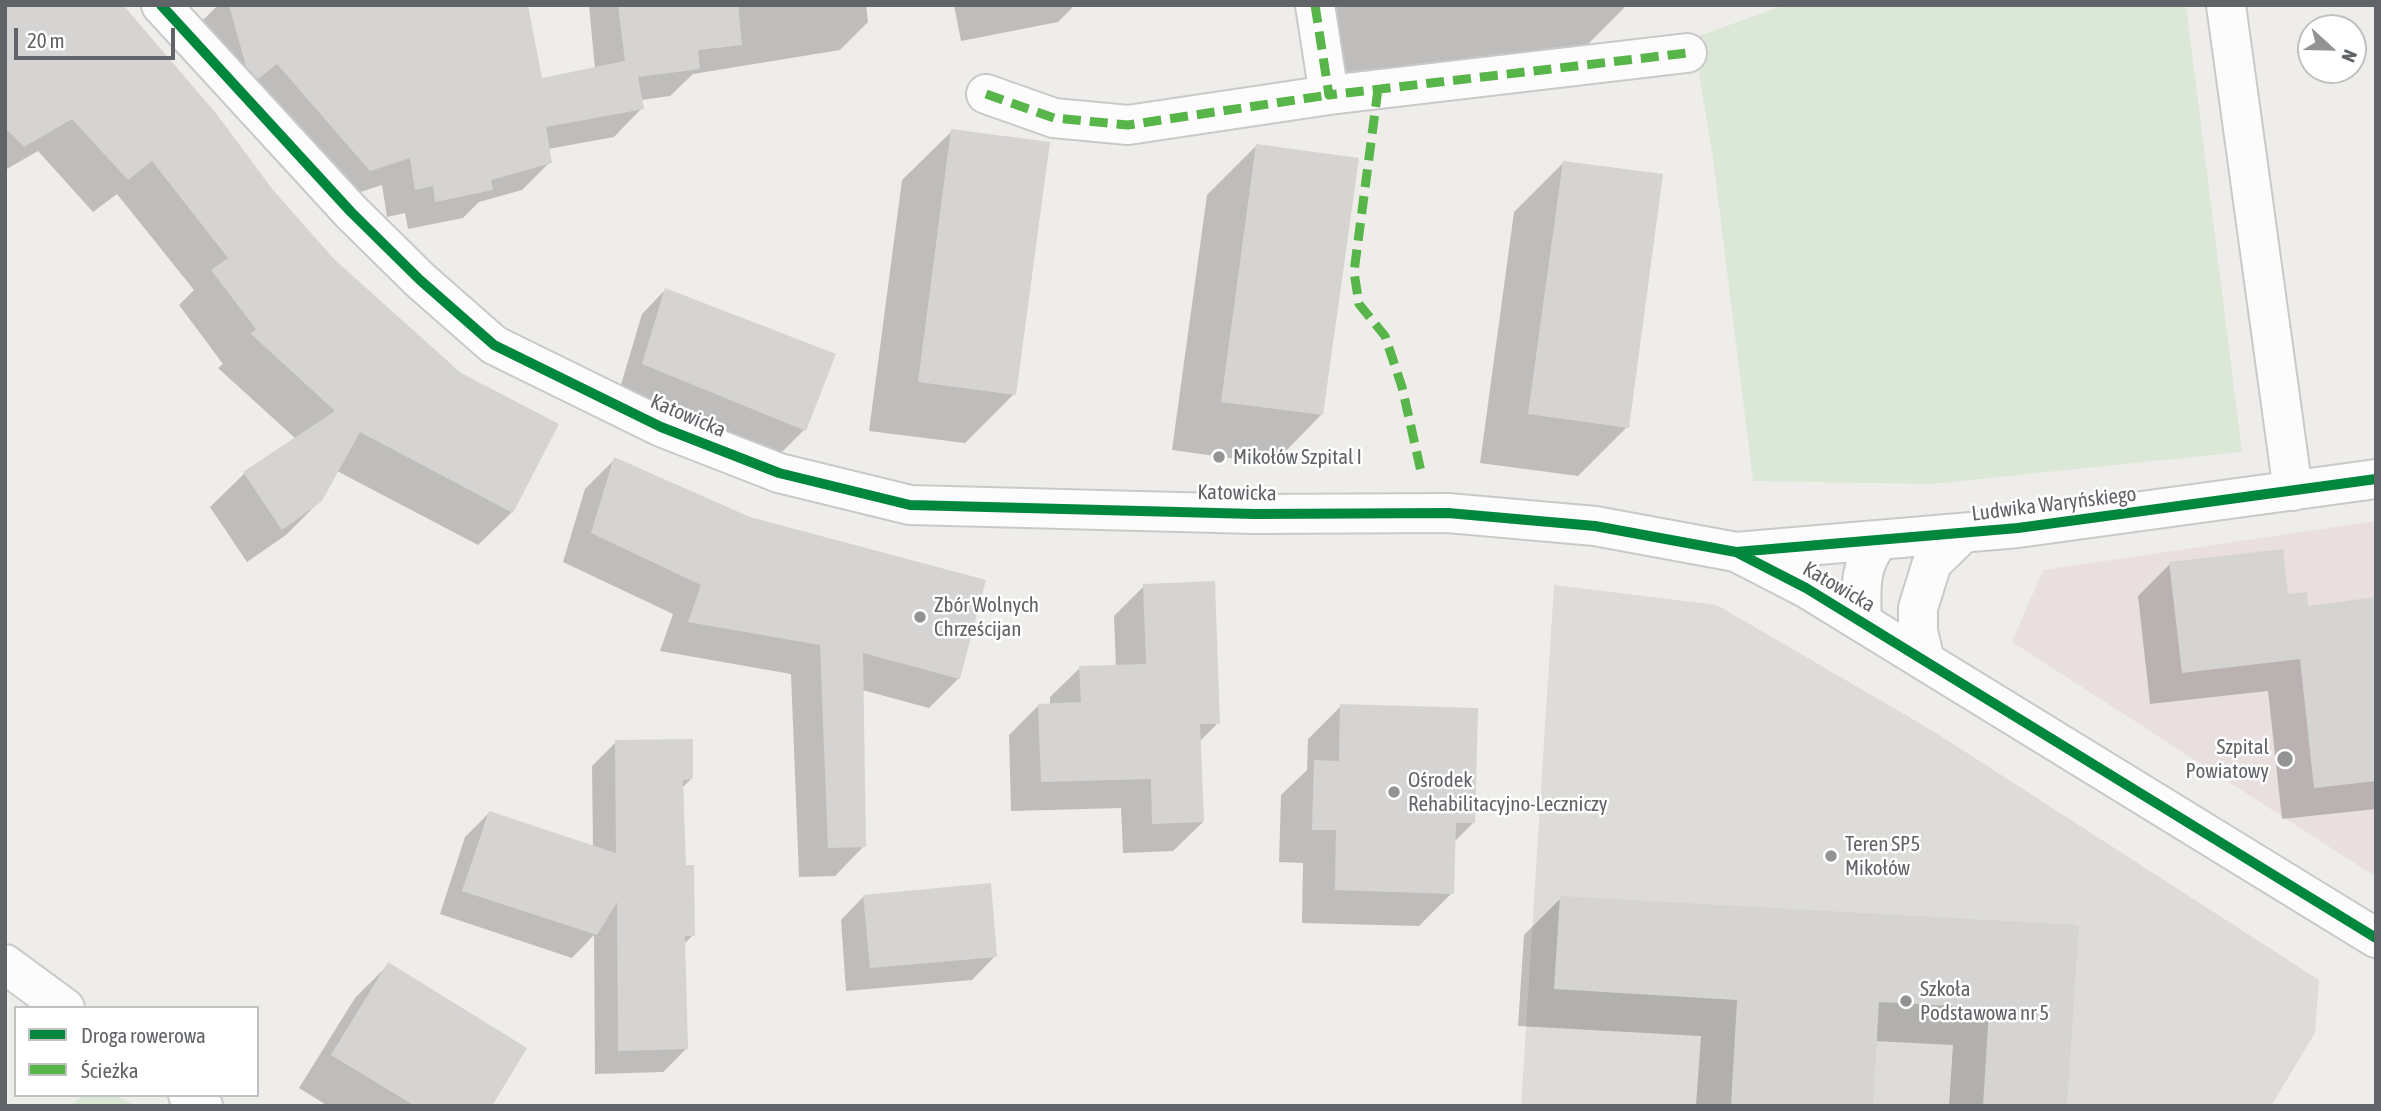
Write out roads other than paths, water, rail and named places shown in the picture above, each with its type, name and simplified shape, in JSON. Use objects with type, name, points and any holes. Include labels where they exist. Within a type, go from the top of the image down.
[{"type":"street","points":[[1315,5],[1329,95]]},
{"type":"street","points":[[2226,5],[2293,492]]},
{"type":"street","name":"Katowicka","points":[[164,6],[351,212],[420,280],[494,345],[661,427],[779,473],[910,505],[1255,514],[1448,513],[1595,526],[1736,552],[1861,622],[2376,938]]},
{"type":"street","points":[[986,94],[1054,118],[1128,125],[1329,95],[1687,53]]},
{"type":"street","name":"Ludwika Waryńskiego","points":[[1736,552],[1961,535],[2376,480]]},
{"type":"street","points":[[1925,661],[1918,631],[1918,608],[1932,563],[1961,535]]},
{"type":"street","points":[[1861,622],[1860,579],[1869,553],[1880,540]]},
{"type":"street","points":[[5,964],[62,1006]]},
{"type":"place","name":"Mikołów Szpital I","points":[[1219,457]]},
{"type":"place","name":"Zbór Wolnych Chrześcijan","points":[[920,617]]},
{"type":"place","name":"Szpital Powiatowy","points":[[2285,759]]},
{"type":"place","name":"Ośrodek Rehabilitacyjno-Leczniczy","points":[[1394,792]]},
{"type":"place","name":"Teren SP5 Mikołów","points":[[1831,856]]},
{"type":"place","name":"Szkoła Podstawowa nr 5","points":[[1906,1001]]}]
